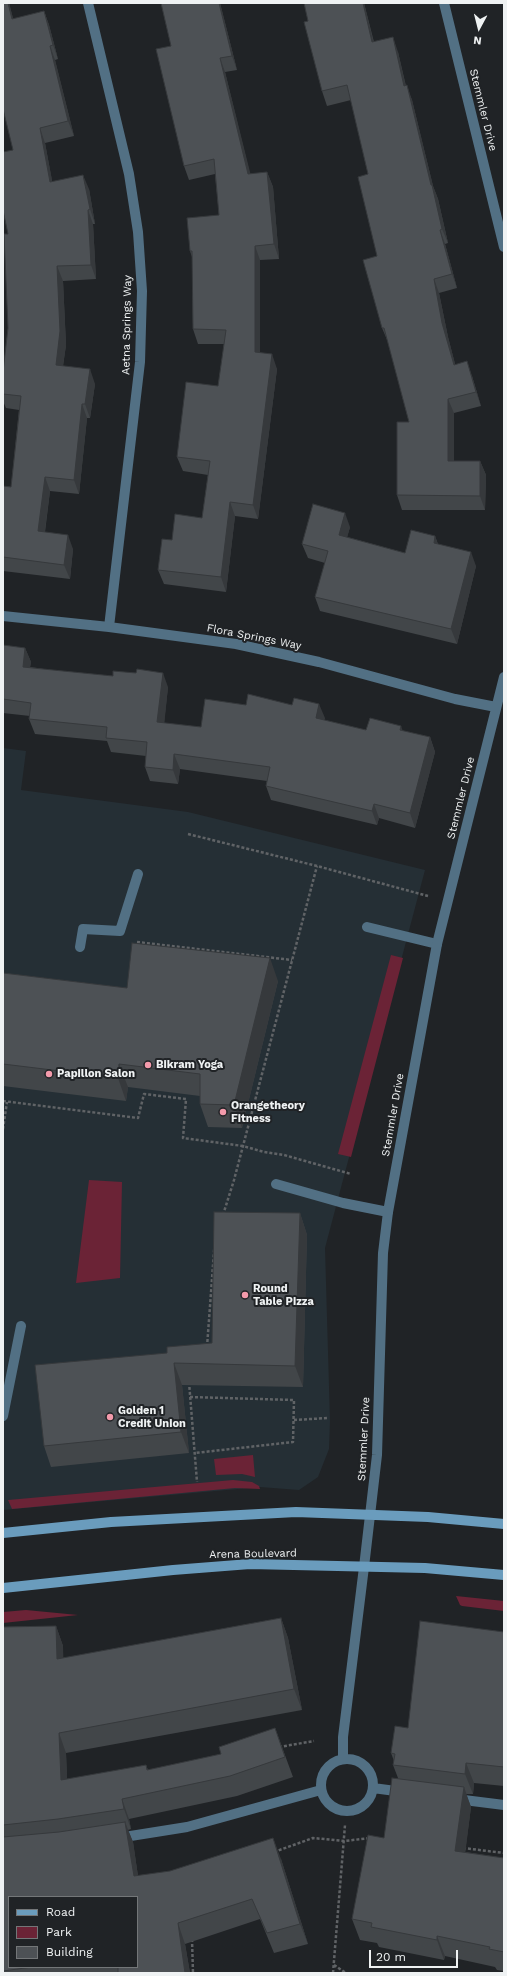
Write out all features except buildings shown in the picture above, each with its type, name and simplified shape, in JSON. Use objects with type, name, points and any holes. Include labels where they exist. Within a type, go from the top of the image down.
[{"type":"main road","points":[[3,1533],[110,1522],[296,1512],[428,1517],[504,1524]]},
{"type":"main road","name":"Arena Boulevard","points":[[3,1588],[173,1570],[250,1564],[426,1568],[504,1575]]},
{"type":"street","name":"Aetna Springs Way","points":[[88,3],[129,174],[138,232],[142,292],[140,362],[108,627]]},
{"type":"street","name":"Stemmler Drive","points":[[444,3],[504,247]]},
{"type":"street","name":"Flora Springs Way","points":[[3,616],[108,627],[236,644],[319,662],[455,699],[496,707]]},
{"type":"street","name":"Stemmler Drive","points":[[343,1758],[343,1737],[377,1455],[383,1253],[388,1212],[437,944],[504,677]]},
{"type":"street","points":[[80,947],[83,929],[120,931],[138,874]]},
{"type":"street","points":[[367,927],[437,944]]},
{"type":"street","points":[[276,1184],[343,1203],[388,1212]]},
{"type":"street","points":[[3,1416],[21,1326]]},
{"type":"street","points":[[343,1758],[351,1758],[367,1767],[371,1775],[373,1788],[368,1800],[362,1806],[354,1810],[345,1811],[330,1805],[321,1790],[321,1782],[323,1774],[328,1767],[343,1758]]},
{"type":"street","points":[[373,1788],[412,1794]]},
{"type":"street","points":[[104,1840],[187,1827],[321,1790]]},
{"type":"street","points":[[443,1797],[504,1805]]},
{"type":"path","points":[[188,834],[318,866],[428,896]]},
{"type":"path","points":[[221,1221],[234,1180],[318,866]]},
{"type":"path","points":[[135,949],[136,942],[292,960]]},
{"type":"path","points":[[3,1101],[138,1118],[144,1094],[186,1099],[183,1138],[242,1146],[264,1152],[284,1155],[351,1174]]},
{"type":"path","points":[[3,1129],[7,1102]]},
{"type":"path","points":[[206,1355],[214,1241],[216,1235]]},
{"type":"path","points":[[189,1377],[197,1482]]},
{"type":"path","points":[[190,1397],[294,1400],[293,1442],[195,1454]]},
{"type":"path","points":[[294,1420],[328,1418]]},
{"type":"path","points":[[271,1748],[314,1741]]},
{"type":"path","points":[[333,1973],[345,1825]]},
{"type":"path","points":[[269,1853],[313,1838],[344,1841],[374,1838]]},
{"type":"path","points":[[458,1848],[504,1853]]},
{"type":"path","points":[[190,1932],[193,1946],[193,1973]]},
{"type":"path","points":[[334,1965],[346,1973]]},
{"type":"shaded area","points":[[3,748],[26,751],[21,790],[188,812],[425,870],[325,1248],[330,1421],[329,1449],[318,1477],[299,1490],[260,1487],[3,1510]]},
{"type":"green space","points":[[391,955],[403,958],[351,1157],[338,1154]]},
{"type":"green space","points":[[89,1180],[122,1182],[120,1278],[76,1283]]},
{"type":"green space","points":[[253,1455],[255,1477],[242,1474],[216,1475],[214,1459]]},
{"type":"green space","points":[[233,1480],[252,1482],[259,1486],[260,1489],[235,1488],[12,1509],[8,1500]]},
{"type":"green space","points":[[456,1596],[504,1601],[504,1611],[462,1606],[460,1605]]},
{"type":"green space","points":[[26,1610],[78,1615],[3,1623],[3,1612]]},
{"type":"place","name":"Bikram Yoga","points":[[148,1065]]},
{"type":"place","name":"Papillon Salon","points":[[49,1074]]},
{"type":"place","name":"Orangetheory Fitness","points":[[223,1112]]},
{"type":"place","name":"Round Table Pizza","points":[[245,1295]]},
{"type":"place","name":"Golden 1 Credit Union","points":[[110,1417]]}]
